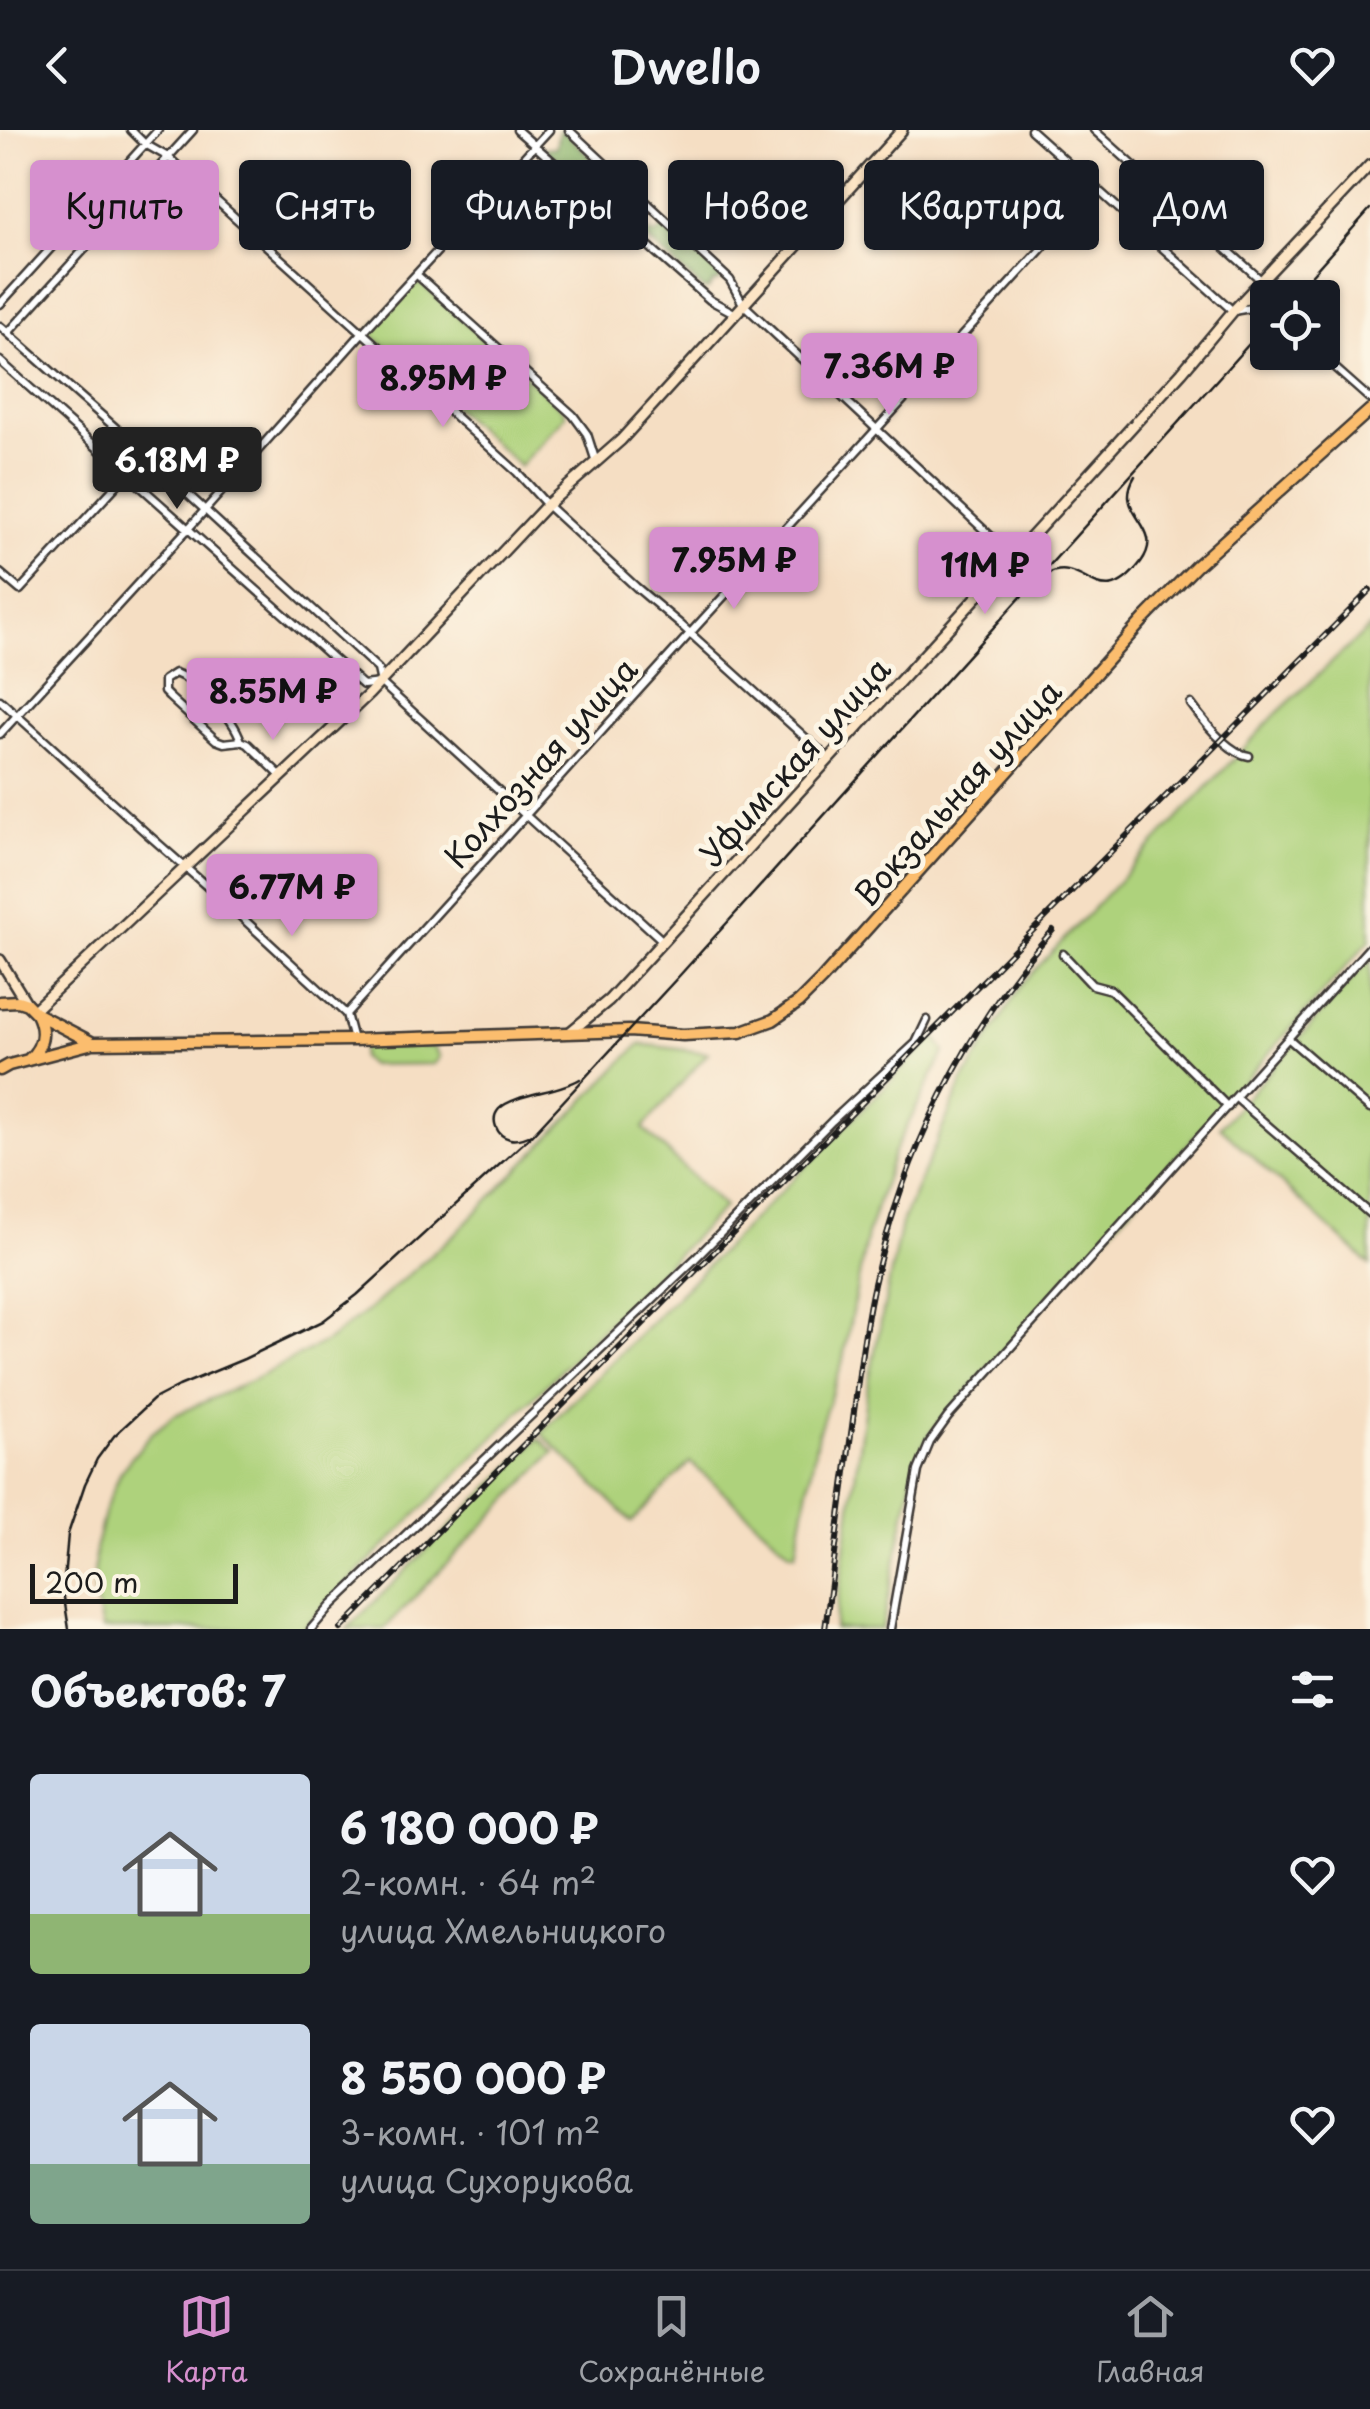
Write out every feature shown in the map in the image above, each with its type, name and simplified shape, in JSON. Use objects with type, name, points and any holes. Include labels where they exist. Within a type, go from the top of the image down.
[{"type":"main road","name":"Вокзальная улица","points":[[568,1034],[740,1032],[772,1020],[799,1002],[1188,573],[1370,410]]},
{"type":"main road","points":[[0,1002],[18,1001],[94,1043]]},
{"type":"main road","points":[[22,1063],[38,1051],[42,1042],[41,1023],[32,1010]]},
{"type":"main road","points":[[3,1066],[94,1043],[568,1034]]},
{"type":"street","points":[[131,130],[168,157],[363,332],[636,587],[829,759]]},
{"type":"street","points":[[0,304],[158,130]]},
{"type":"street","points":[[8,333],[193,130]]},
{"type":"street","points":[[517,130],[710,300],[734,313]]},
{"type":"street","points":[[0,734],[549,130]]},
{"type":"street","points":[[568,130],[730,280],[742,304],[1013,557]]},
{"type":"street","points":[[0,960],[32,1010],[381,683],[548,504],[621,440],[902,130]]},
{"type":"street","points":[[1031,130],[1064,160]]},
{"type":"street","points":[[1094,130],[1261,280]]},
{"type":"street","name":"Уфимская улица","points":[[1263,280],[1370,165]]},
{"type":"street","points":[[1099,192],[1233,311],[1250,307]]},
{"type":"street","name":"Колхозная улица","points":[[346,1014],[1041,250]]},
{"type":"street","points":[[416,275],[573,415],[588,434],[596,462]]},
{"type":"street","name":"Уфимская улица","points":[[568,1034],[609,1000],[1250,293]]},
{"type":"street","points":[[0,326],[378,670],[381,683],[663,941]]},
{"type":"street","points":[[2,366],[363,685],[381,683]]},
{"type":"street","points":[[1337,370],[1370,399]]},
{"type":"street","points":[[0,573],[20,590],[126,475]]},
{"type":"street","points":[[241,741],[227,715],[190,681],[175,673],[164,680],[164,692],[169,698],[216,740],[248,744],[282,778]]},
{"type":"street","points":[[0,700],[346,1014],[353,1040]]},
{"type":"street","points":[[1192,704],[1206,726],[1242,756],[1249,756]]},
{"type":"street","points":[[890,1629],[918,1472],[930,1442],[948,1417],[1370,947]]},
{"type":"street","points":[[1062,954],[1092,985],[1111,990],[1228,1107]]},
{"type":"street","points":[[311,1629],[905,1054],[916,1043],[927,1020]]},
{"type":"street","points":[[1289,1039],[1370,1109]]},
{"type":"street","points":[[1236,1098],[1370,1214]]},
{"type":"green space","points":[[559,131],[566,133],[594,160],[557,160],[543,148],[556,147]]},
{"type":"green space","points":[[668,228],[668,250],[693,250],[721,276],[720,281],[708,290],[703,289],[648,240],[648,232],[656,234]]},
{"type":"green space","points":[[418,284],[565,411],[565,416],[520,466],[373,336],[371,328]]},
{"type":"green space","points":[[1370,627],[1370,940],[932,1431],[913,1474],[882,1629],[834,1629],[867,1390],[901,1224],[963,1081],[1022,984],[1277,713]]},
{"type":"green space","points":[[1370,959],[1370,1265],[1220,1127]]},
{"type":"green space","points":[[935,1036],[945,1051],[893,1154],[867,1235],[842,1364],[818,1433],[796,1553],[790,1552],[690,1462],[632,1522],[541,1433]]},
{"type":"green space","points":[[640,1044],[708,1053],[643,1128],[724,1207],[302,1629],[102,1629],[94,1592],[95,1550],[105,1510],[121,1471],[151,1434],[175,1415],[327,1341],[367,1311],[457,1232]]},
{"type":"green space","points":[[363,1047],[433,1047],[440,1057],[434,1064],[370,1065],[361,1058]]},
{"type":"green space","points":[[539,1438],[554,1452],[384,1629],[347,1629]]},
{"type":"tram line","points":[[1307,280],[1370,209]]},
{"type":"tram line","points":[[69,1629],[63,1591],[68,1534],[85,1484],[114,1436],[154,1399],[323,1321],[357,1295],[532,1135],[1250,343]]},
{"type":"tram line","points":[[1046,575],[1060,570],[1102,585],[1114,585],[1141,562],[1148,539],[1130,501],[1129,490],[1135,476]]},
{"type":"tram line","points":[[532,1134],[516,1139],[501,1134],[495,1122],[496,1113],[515,1100],[580,1079]]},
{"type":"railway","points":[[341,1629],[1370,590]]},
{"type":"railway","points":[[825,1629],[867,1317],[902,1188],[920,1141],[965,1052],[991,1009],[1053,930]]}]
